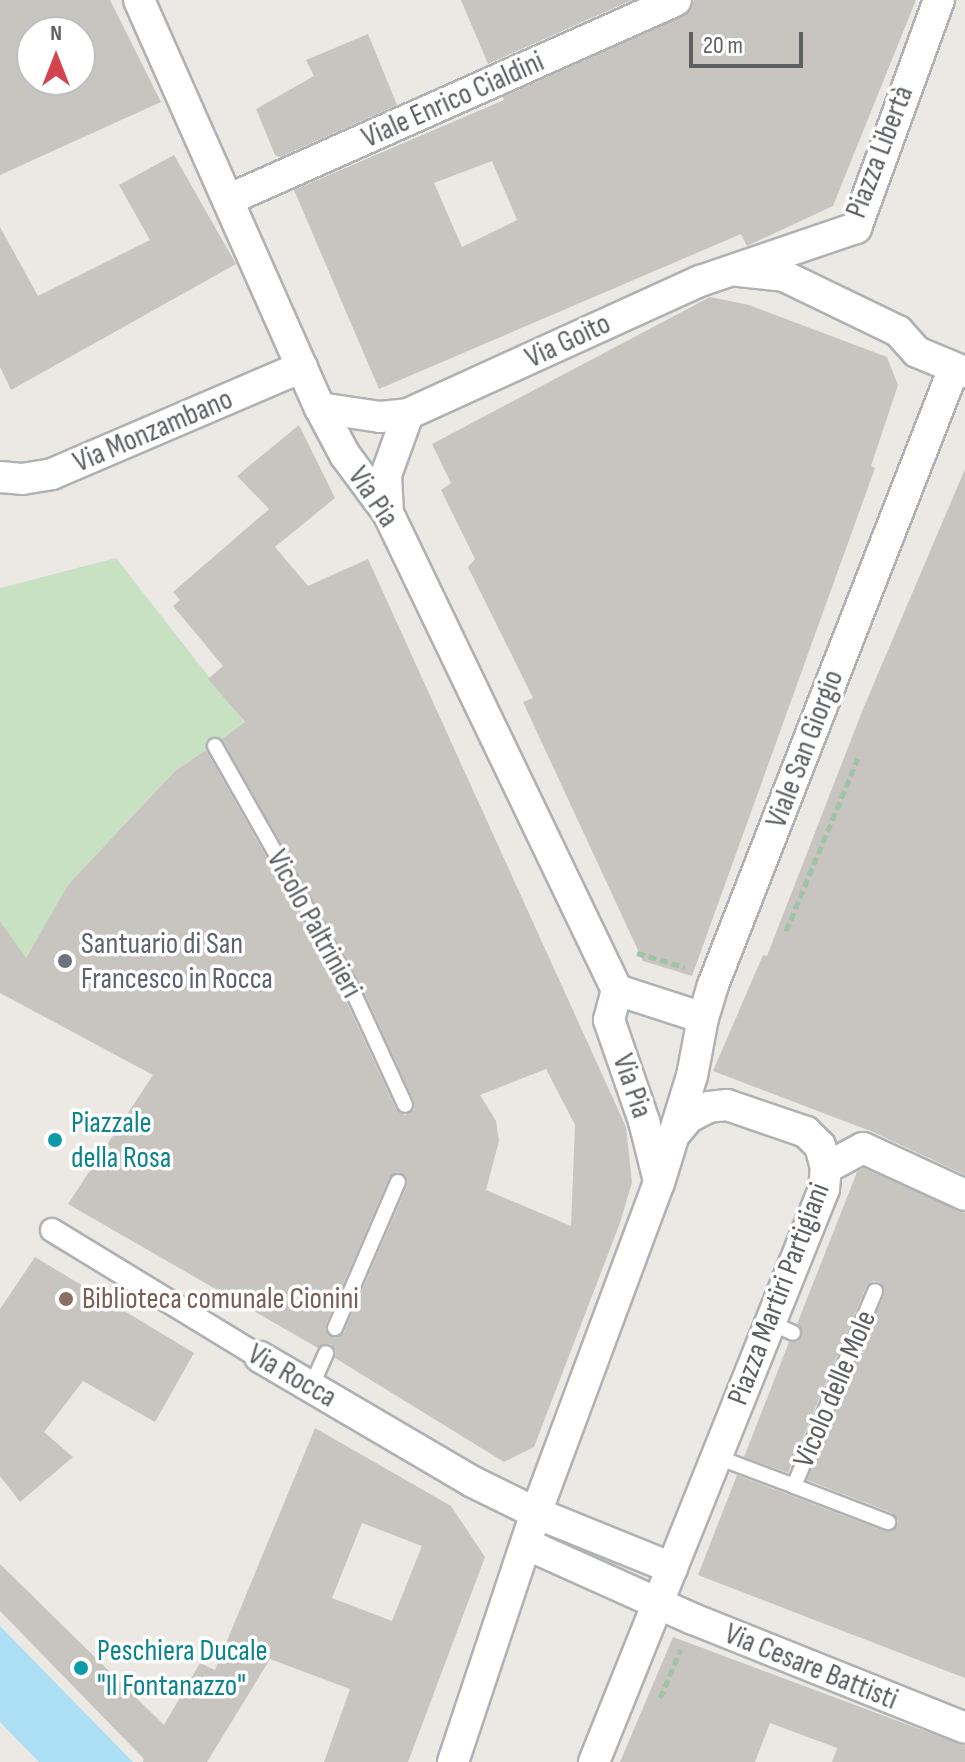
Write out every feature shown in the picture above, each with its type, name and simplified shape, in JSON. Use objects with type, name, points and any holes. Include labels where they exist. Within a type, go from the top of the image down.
[{"type":"street","name":"Via Pia","points":[[139,0],[230,199],[320,408],[345,455],[388,513],[617,990],[609,1020],[644,1121],[659,1183]]},
{"type":"street","name":"Viale Enrico Cialdini","points":[[230,199],[676,0]]},
{"type":"street","name":"Piazza Libertà","points":[[729,270],[856,228],[939,0]]},
{"type":"street","points":[[729,270],[784,276],[898,331],[917,352],[960,370]]},
{"type":"street","name":"Via Goito","points":[[320,408],[380,417],[408,414],[729,270]]},
{"type":"street","name":"Via Monzambano","points":[[0,477],[22,479],[52,474],[302,367]]},
{"type":"street","name":"Viale San Giorgio","points":[[674,1135],[692,1076],[703,1018],[960,370]]},
{"type":"street","points":[[388,513],[386,475],[408,414]]},
{"type":"street","points":[[617,990],[703,1018]]},
{"type":"street","name":"Piazza Martiri Partigiani","points":[[594,1762],[717,1457],[782,1328],[824,1189],[826,1168],[820,1146],[806,1132],[727,1105],[709,1107],[689,1117],[674,1135]]},
{"type":"street","points":[[453,1762],[536,1513],[674,1135]]},
{"type":"street","points":[[826,1168],[863,1148],[965,1195]]},
{"type":"street","name":"Via Rocca","points":[[52,1230],[471,1481],[536,1513]]},
{"type":"street","points":[[536,1513],[672,1568]]},
{"type":"street","points":[[526,1544],[658,1604]]},
{"type":"street","name":"Via Cesare Battisti","points":[[658,1604],[965,1728]]},
{"type":"lane","name":"Vicolo Paltrinieri","points":[[215,746],[349,983],[405,1105]]},
{"type":"lane","points":[[335,1328],[398,1182]]},
{"type":"lane","name":"Vicolo delle Mole","points":[[794,1486],[844,1353],[875,1291]]},
{"type":"lane","points":[[311,1387],[326,1353]]},
{"type":"lane","name":"Vicolo delle Mole","points":[[717,1457],[888,1522]]},
{"type":"path","points":[[786,931],[858,758]]},
{"type":"path","points":[[636,953],[694,970]]},
{"type":"green space","points":[[116,558],[245,723],[175,771],[68,886],[14,979],[0,936],[4,926],[0,921],[0,588]]},
{"type":"water","name":"Peschiera Ducale \"Il Fontanazzo\"","points":[[0,1626],[133,1762],[39,1762],[0,1722]]},
{"type":"building","points":[[0,0],[110,0],[161,102],[0,175]]},
{"type":"building","points":[[461,0],[632,0],[488,64]]},
{"type":"building","points":[[694,0],[916,0],[833,206],[747,246],[741,234],[379,389],[294,190],[504,100],[503,97],[691,10]],"holes":[[[492,161],[517,220],[462,247],[434,183]]]},
{"type":"building","points":[[368,34],[397,105],[280,157],[275,155],[256,109],[314,76],[306,60]]},
{"type":"building","points":[[174,155],[236,264],[11,390],[0,367],[0,227],[38,296],[150,240],[119,185]]},
{"type":"building","points":[[710,297],[749,305],[887,357],[898,385],[871,466],[875,468],[692,976],[643,961],[523,702],[533,698],[468,567],[475,559],[441,490],[451,483],[432,444]]},
{"type":"building","points":[[299,425],[335,498],[275,547],[308,586],[368,559],[626,1127],[632,1182],[620,1223],[534,1447],[504,1462],[335,1358],[336,1351],[331,1344],[318,1348],[68,1204],[153,1075],[0,993],[0,921],[26,958],[68,885],[175,771],[206,750],[340,988],[396,1109],[405,1115],[414,1110],[414,1101],[358,979],[222,739],[245,722],[208,679],[223,666],[173,606],[180,600],[173,592],[269,509],[237,476]],"holes":[[[546,1069],[575,1125],[571,1226],[486,1190],[499,1141],[496,1121],[480,1095]],[[398,1172],[406,1177],[407,1186],[344,1332],[332,1337],[327,1333],[326,1324],[389,1178]]]},
{"type":"building","points":[[965,469],[965,1175],[873,1132],[713,1071],[763,955],[767,956],[863,709]]},
{"type":"building","points":[[864,1168],[965,1213],[965,1678],[698,1575],[737,1475],[884,1531],[897,1526],[898,1520],[892,1513],[807,1480],[884,1295],[880,1282],[873,1281],[866,1287],[788,1473],[744,1457],[789,1342],[798,1342],[802,1336],[797,1324],[857,1172]]},
{"type":"building","points":[[35,1257],[194,1353],[155,1422],[83,1381],[44,1432],[73,1457],[20,1502],[0,1476],[0,1309]]},
{"type":"building","points":[[315,1428],[451,1506],[485,1557],[408,1762],[324,1762],[350,1689],[270,1659],[207,1762],[143,1762],[144,1759],[0,1611],[0,1564],[164,1725],[200,1663],[215,1670]],"holes":[[[362,1523],[422,1546],[392,1621],[332,1598]]]},
{"type":"building","points":[[673,1637],[965,1746],[965,1762],[832,1762],[837,1748],[770,1723],[755,1762],[620,1762]]},
{"type":"place","name":"Santuario di San Francesco in Rocca","points":[[65,961]]},
{"type":"place","name":"Piazzale della Rosa","points":[[55,1140]]},
{"type":"place","name":"Biblioteca comunale Cionini","points":[[66,1299]]},
{"type":"place","name":"Peschiera Ducale \"Il Fontanazzo\"","points":[[81,1668]]}]
